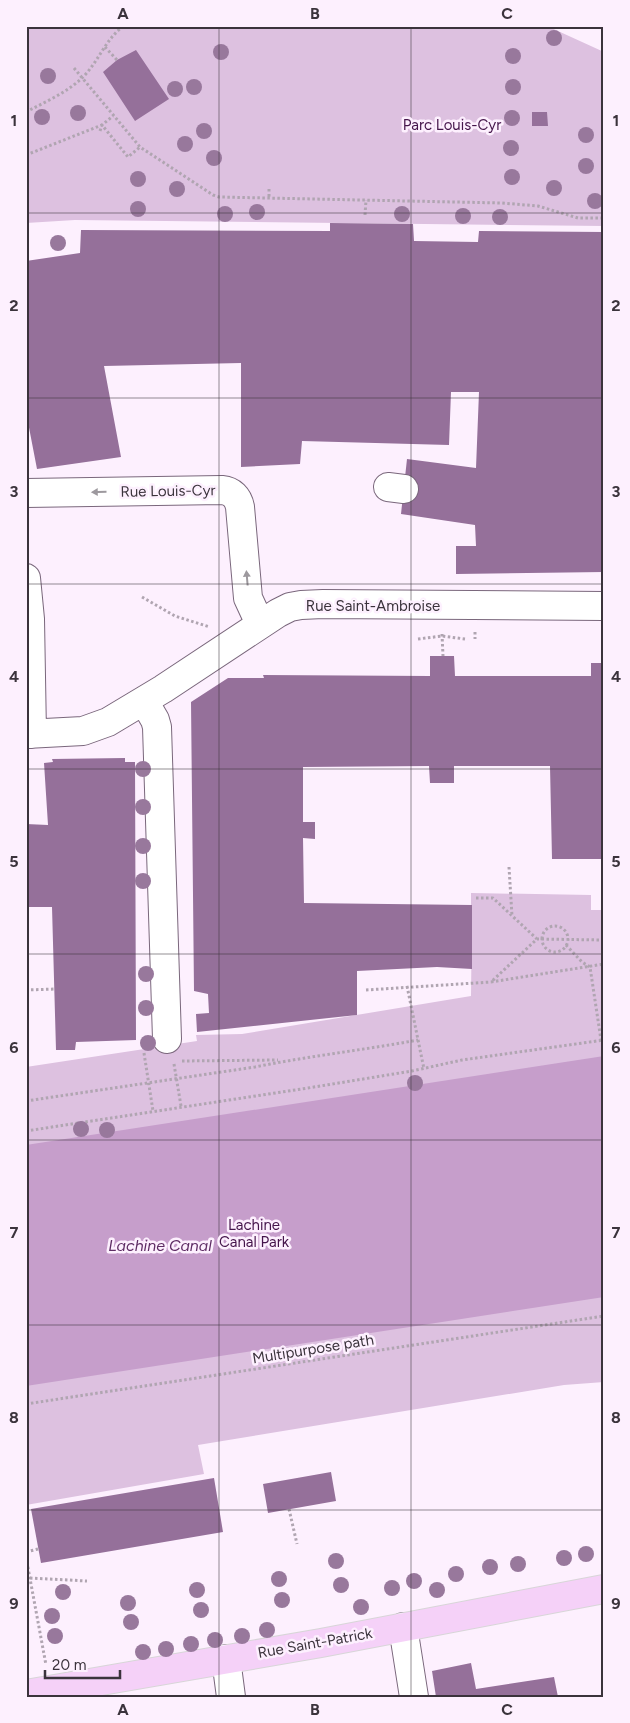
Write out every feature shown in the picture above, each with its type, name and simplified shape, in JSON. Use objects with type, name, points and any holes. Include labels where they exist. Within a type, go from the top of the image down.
[{"type":"main road","name":"Rue Saint-Patrick","points":[[26,1694],[604,1589]]},
{"type":"street","name":"Rue Louis-Cyr","points":[[26,493],[222,490],[231,492],[237,498],[240,507],[248,598],[260,624]]},
{"type":"street","points":[[26,578],[30,619],[29,734]]},
{"type":"street","name":"Rue Saint-Ambroise","points":[[29,734],[66,732],[94,727],[121,715],[260,624],[290,607],[312,604],[604,606]]},
{"type":"street","points":[[144,701],[157,727],[170,1050]]},
{"type":"street","points":[[403,1627],[414,1697]]},
{"type":"street","points":[[226,1659],[231,1697]]},
{"type":"path","points":[[26,112],[67,89],[82,78],[115,33],[121,28]]},
{"type":"path","points":[[105,47],[117,60]]},
{"type":"path","points":[[74,68],[140,147],[213,195],[219,197],[522,204],[538,206],[578,218],[604,218]]},
{"type":"path","points":[[26,156],[102,125],[114,116]]},
{"type":"path","points":[[100,131],[102,125]]},
{"type":"path","points":[[102,125],[128,157],[140,147]]},
{"type":"path","points":[[269,189],[270,198]]},
{"type":"path","points":[[365,215],[366,200]]},
{"type":"path","points":[[142,597],[175,616],[211,627]]},
{"type":"path","points":[[442,628],[443,656]]},
{"type":"path","points":[[475,629],[475,640]]},
{"type":"path","points":[[418,639],[442,636],[465,639]]},
{"type":"path","points":[[509,867],[512,916]]},
{"type":"path","points":[[476,898],[493,898],[537,939],[567,942],[604,940]]},
{"type":"path","points":[[26,1131],[308,1088],[424,1069],[462,1060],[602,1040],[590,967],[582,962],[567,942],[565,932],[562,929],[554,926],[546,929],[542,939],[543,945],[550,951],[560,950],[567,942]]},
{"type":"path","points":[[491,982],[537,939]]},
{"type":"path","points":[[366,990],[491,982],[604,964]]},
{"type":"path","points":[[407,986],[424,1069]]},
{"type":"path","points":[[26,990],[55,989]]},
{"type":"path","points":[[26,1101],[366,1050],[418,1040]]},
{"type":"path","points":[[170,1050],[181,1106]]},
{"type":"path","points":[[144,1054],[154,1111]]},
{"type":"path","points":[[200,1061],[284,1061]]},
{"type":"path","name":"Multipurpose path","points":[[26,1404],[604,1316]]},
{"type":"path","points":[[290,1509],[297,1544]]},
{"type":"path","points":[[26,1552],[38,1549]]},
{"type":"path","points":[[26,1557],[47,1672]]},
{"type":"path","points":[[30,1578],[86,1581]]},
{"type":"green space","name":"Parc Louis-Cyr","points":[[26,26],[547,26],[604,52],[604,226],[75,220],[26,223]]},
{"type":"green space","name":"Lachine Canal Park","points":[[471,893],[591,895],[591,910],[604,910],[604,1382],[564,1385],[198,1445],[204,1474],[26,1505],[26,1067],[197,1041],[196,1035],[242,1034],[471,996]]},
{"type":"water","name":"Lachine Canal","points":[[604,1056],[604,1297],[26,1386],[26,1145]]},
{"type":"building","points":[[136,50],[169,99],[135,121],[103,72],[117,60]]},
{"type":"building","points":[[532,112],[547,112],[548,126],[532,126]]},
{"type":"building","points":[[330,223],[413,224],[414,241],[478,242],[479,231],[604,232],[604,572],[456,574],[456,546],[476,546],[475,525],[401,514],[407,459],[476,468],[479,392],[451,392],[449,445],[302,441],[300,464],[241,467],[241,363],[104,366],[121,457],[37,469],[26,412],[26,261],[80,253],[81,230],[330,231]]},
{"type":"building","points":[[430,656],[454,656],[455,676],[591,676],[591,663],[604,663],[604,859],[552,859],[550,766],[454,766],[454,783],[430,783],[429,766],[303,767],[303,822],[315,822],[315,839],[303,838],[304,903],[472,905],[472,969],[437,967],[357,971],[357,1015],[197,1032],[196,1014],[209,1013],[208,994],[194,991],[191,702],[228,678],[264,678],[263,675],[430,676]]},
{"type":"building","points":[[125,758],[125,762],[135,762],[136,1040],[76,1042],[75,1050],[56,1050],[52,907],[26,907],[26,824],[48,825],[44,763],[53,762],[52,759]]},
{"type":"building","points":[[331,1472],[336,1501],[268,1513],[263,1484]]},
{"type":"building","points":[[214,1478],[223,1532],[41,1563],[31,1509]]},
{"type":"building","points":[[471,1663],[476,1689],[554,1677],[558,1697],[436,1697],[432,1671]]}]
